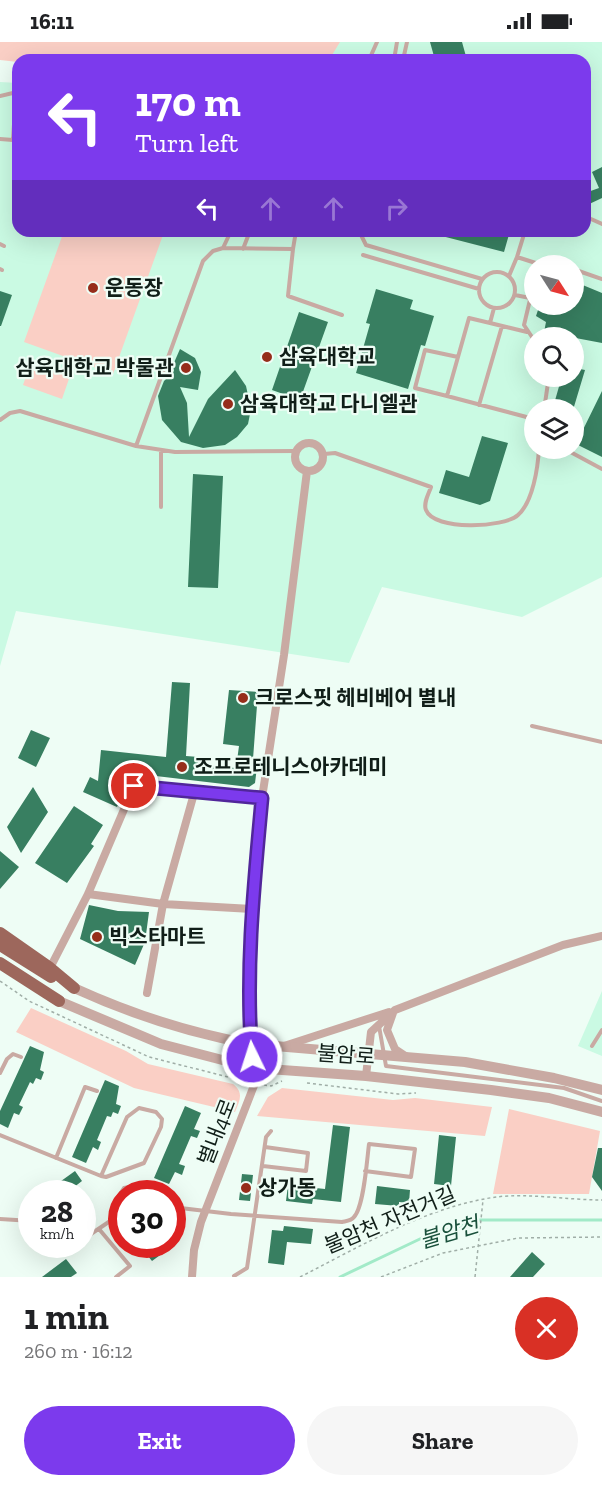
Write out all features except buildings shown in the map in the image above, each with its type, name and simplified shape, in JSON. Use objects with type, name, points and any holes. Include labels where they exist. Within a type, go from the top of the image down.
[{"type":"main road","points":[[0,933],[74,988]]},
{"type":"main road","points":[[0,945],[74,988]]},
{"type":"main road","points":[[0,963],[59,1001]]},
{"type":"main road","points":[[0,970],[59,1001]]},
{"type":"street","points":[[311,442],[320,446],[324,454],[320,467],[308,471],[297,464],[296,450],[303,444],[311,442]]},
{"type":"street","name":"별내4로","points":[[192,1277],[194,1250],[206,1209],[255,1083],[249,1016],[252,909],[262,798],[284,655],[308,471]]},
{"type":"street","points":[[50,968],[88,894],[134,786],[262,798]]},
{"type":"street","points":[[147,993],[164,904],[195,790]]},
{"type":"street","points":[[88,894],[164,904],[252,909]]},
{"type":"street","points":[[282,1047],[395,1010],[563,945],[602,936]]},
{"type":"street","name":"불암로","points":[[74,988],[167,1025],[251,1044],[465,1062],[554,1078],[602,1090]]},
{"type":"street","name":"불암로","points":[[59,1001],[161,1044],[253,1068],[366,1076],[549,1098],[602,1112]]},
{"type":"street","points":[[366,1076],[371,1032],[395,1010]]},
{"type":"street","points":[[395,1010],[389,1019],[387,1030],[396,1048],[408,1058]]},
{"type":"lane","points":[[591,219],[602,224]]},
{"type":"lane","points":[[223,248],[228,237]]},
{"type":"lane","points":[[243,249],[248,237]]},
{"type":"lane","points":[[295,237],[288,296],[342,315]]},
{"type":"lane","points":[[362,237],[366,245],[482,279]]},
{"type":"lane","points":[[509,276],[523,237]]},
{"type":"lane","points":[[136,446],[203,261],[213,251],[223,248],[293,249]]},
{"type":"lane","points":[[363,255],[479,289]]},
{"type":"lane","points":[[517,257],[524,259]]},
{"type":"lane","points":[[495,271],[509,276],[515,285],[515,295],[509,304],[494,308],[485,303],[479,289],[482,279],[495,271]]},
{"type":"lane","points":[[584,273],[602,279]]},
{"type":"lane","points":[[515,295],[524,297]]},
{"type":"lane","points":[[490,324],[494,308]]},
{"type":"lane","points":[[447,396],[469,318],[524,331]]},
{"type":"lane","points":[[479,405],[502,326]]},
{"type":"lane","points":[[458,357],[425,350],[416,388],[524,416]]},
{"type":"lane","points":[[0,420],[10,413],[20,411],[136,446],[175,452],[296,450]]},
{"type":"lane","points":[[161,450],[161,507]]},
{"type":"lane","points":[[324,454],[335,453],[431,487],[425,504],[431,516],[457,525],[475,526],[513,519],[520,514],[535,477],[537,459]]},
{"type":"lane","points":[[583,459],[602,469]]},
{"type":"lane","points":[[532,726],[602,742]]},
{"type":"lane","points":[[379,1024],[386,1066],[564,1088],[602,1101]]},
{"type":"lane","points":[[592,1046],[602,1030]]},
{"type":"lane","points":[[0,1073],[7,1059],[13,1054],[21,1057]]},
{"type":"lane","points":[[56,1158],[85,1087],[97,1091]]},
{"type":"lane","points":[[0,1135],[101,1176],[106,1177],[144,1163],[161,1128],[162,1119],[156,1112],[139,1108],[127,1117],[101,1176]]},
{"type":"lane","points":[[234,1276],[247,1268],[251,1227],[255,1216],[266,1137],[271,1131]]},
{"type":"lane","points":[[186,1208],[255,1216],[342,1222],[353,1220],[358,1212],[369,1144],[415,1149],[411,1177],[365,1171]]},
{"type":"lane","points":[[262,1166],[306,1171],[308,1153],[265,1147]]},
{"type":"lane","points":[[0,1219],[18,1220]]},
{"type":"lane","points":[[96,1231],[108,1223]]},
{"type":"lane","points":[[99,1229],[130,1266],[116,1277]]},
{"type":"path","points":[[0,981],[29,1001],[149,1058],[242,1080]]},
{"type":"path","points":[[271,1086],[283,1080]]},
{"type":"path","points":[[306,1083],[398,1094],[426,1094]]},
{"type":"path","name":"불암천 자전거길","points":[[300,1277],[422,1218],[483,1200],[498,1197],[602,1200]]},
{"type":"path","points":[[475,1277],[483,1200]]},
{"type":"path","points":[[381,1277],[443,1253],[533,1236],[602,1237]]},
{"type":"shaded area","points":[[0,42],[340,42],[333,54],[12,54],[12,61],[0,60]]},
{"type":"shaded area","name":"삼육대학교","points":[[334,42],[602,42],[602,577],[522,617],[382,587],[349,663],[16,611],[0,666],[0,82],[12,83],[12,237],[591,237],[591,54],[325,54]]},
{"type":"shaded area","name":"운동장","points":[[62,237],[162,237],[113,374],[24,342]]},
{"type":"shaded area","points":[[31,362],[70,376],[62,399],[23,385]]},
{"type":"shaded area","points":[[602,991],[602,1056],[578,1046]]},
{"type":"shaded area","points":[[31,1008],[126,1051],[148,1064],[233,1084],[240,1094],[235,1112],[134,1088],[16,1032]]},
{"type":"shaded area","points":[[282,1088],[393,1100],[415,1098],[492,1107],[485,1136],[257,1116],[268,1097]]},
{"type":"shaded area","points":[[509,1109],[600,1131],[589,1194],[493,1194]]},
{"type":"waterway","name":"불암천","points":[[340,1277],[422,1238],[480,1220],[602,1220]]},
{"type":"place","name":"운동장","points":[[93,288]]},
{"type":"place","name":"삼육대학교","points":[[267,357]]},
{"type":"place","name":"삼육대학교 박물관","points":[[186,368]]},
{"type":"place","name":"삼육대학교 다니엘관","points":[[228,404]]},
{"type":"place","name":"크로스핏 헤비베어 별내","points":[[243,698]]},
{"type":"place","name":"조프로테니스아카데미","points":[[182,767]]},
{"type":"place","name":"빅스타마트","points":[[97,937]]},
{"type":"place","name":"상가동","points":[[246,1188]]},
{"type":"route","points":[[134,786],[262,798],[252,909],[249,1016],[252,1057]]}]
